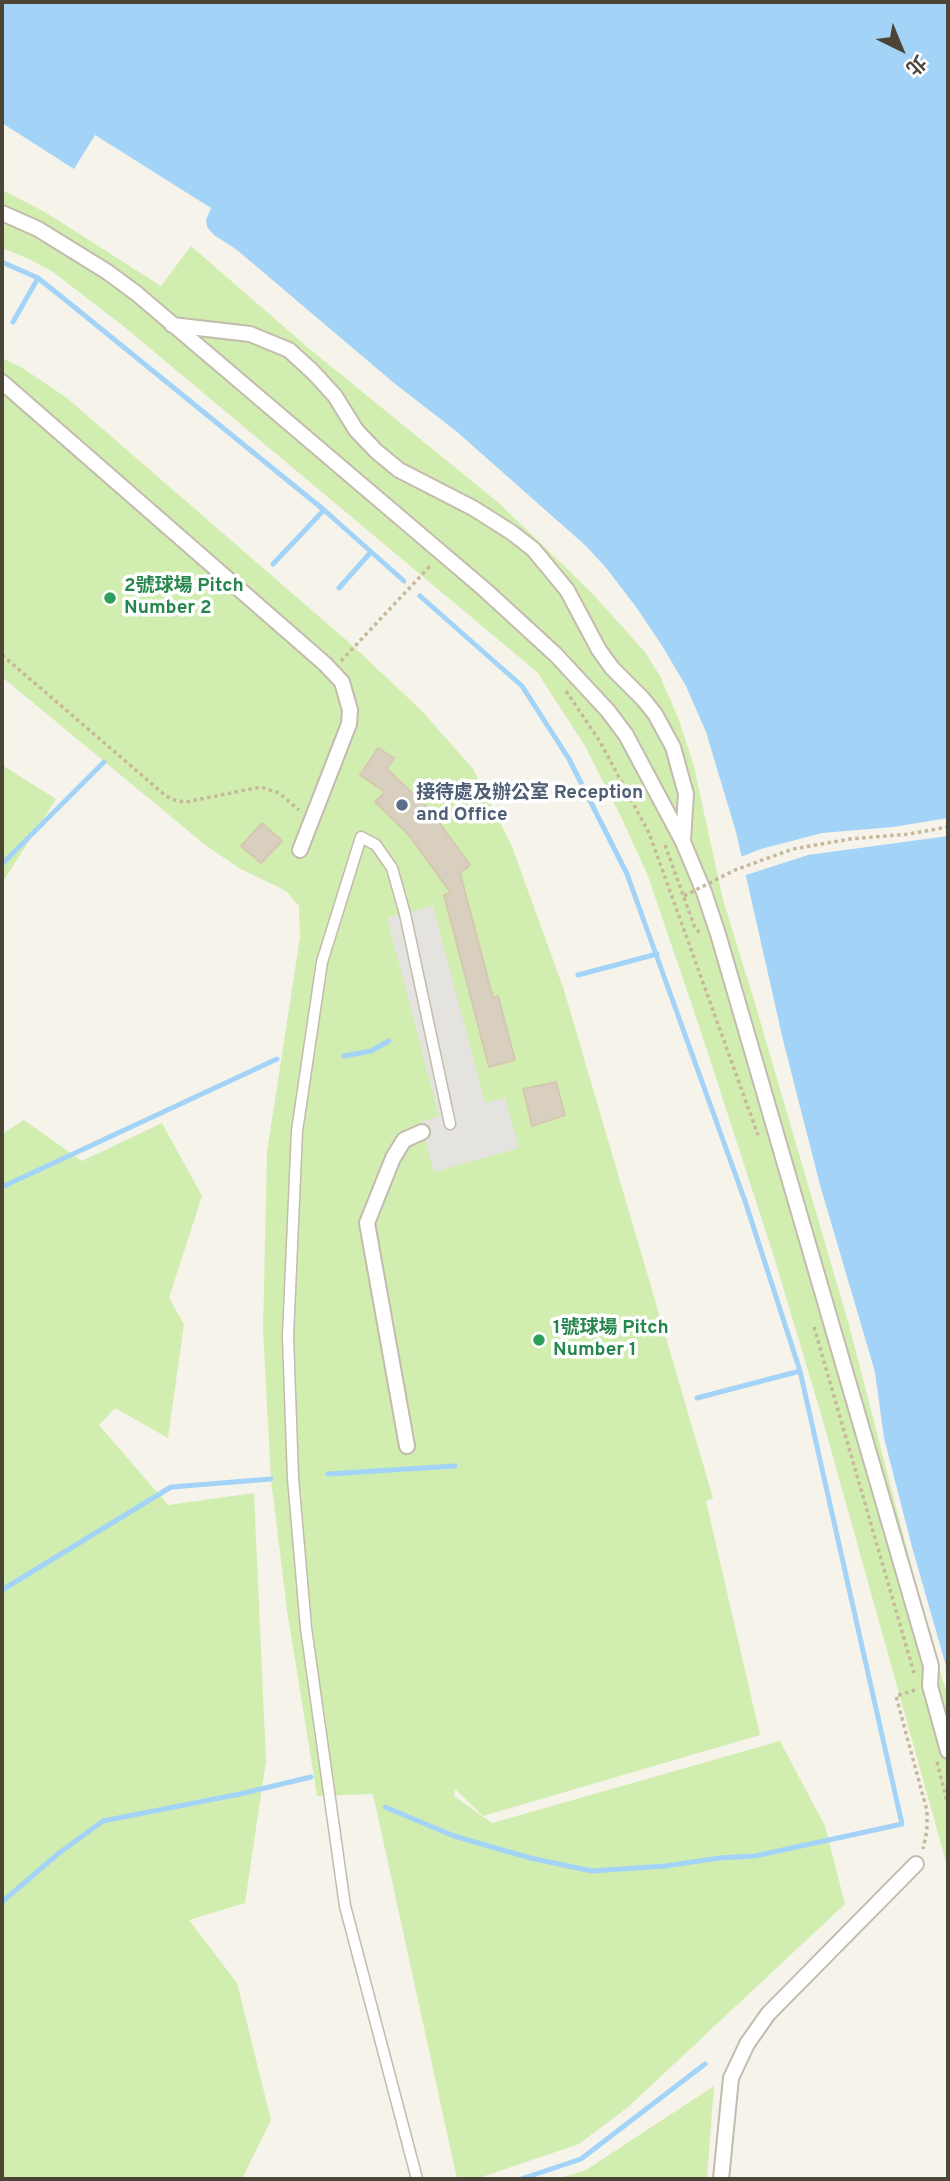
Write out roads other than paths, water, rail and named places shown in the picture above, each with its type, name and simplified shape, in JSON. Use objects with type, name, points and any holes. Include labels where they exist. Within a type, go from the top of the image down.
[{"type":"street","points":[[2,213],[38,229],[136,293],[412,526],[556,655],[608,711],[641,759],[683,842],[704,891],[726,961],[931,1666],[925,1688],[948,1751]]},
{"type":"street","points":[[172,325],[250,334],[289,350],[335,396],[356,430],[399,470],[473,508],[533,549],[568,590],[612,668],[655,714],[673,747],[686,794],[683,842]]},
{"type":"street","points":[[2,382],[325,664],[342,682],[350,710],[349,724],[300,850]]},
{"type":"street","points":[[407,1446],[367,1223],[393,1158],[404,1140],[422,1132]]},
{"type":"street","points":[[721,2179],[732,2078],[747,2044],[768,2014],[916,1864]]},
{"type":"lane","points":[[417,2179],[345,1906],[306,1628],[293,1478],[288,1336],[297,1130],[322,962],[360,837],[376,845],[392,868],[405,914],[450,1124]]},
{"type":"water","points":[[2,2],[948,2],[948,1673],[884,1438],[875,1372],[820,1185],[783,1040],[736,832],[706,732],[686,686],[636,607],[586,546],[456,431],[394,383],[237,250],[214,235],[207,227],[206,220],[211,208],[95,135],[74,169],[2,123]]},
{"type":"waterway","points":[[2,262],[38,278],[324,510],[404,581]]},
{"type":"waterway","points":[[13,322],[38,278]]},
{"type":"waterway","points":[[273,564],[324,510]]},
{"type":"waterway","points":[[339,588],[371,552]]},
{"type":"waterway","points":[[385,1807],[454,1836],[530,1858],[592,1871],[755,1856],[902,1824],[800,1371],[745,1201],[627,874],[569,759],[522,686],[420,596]]},
{"type":"waterway","points":[[2,864],[104,762]]},
{"type":"waterway","points":[[578,975],[657,954]]},
{"type":"waterway","points":[[344,1056],[371,1051],[389,1041]]},
{"type":"waterway","points":[[2,1187],[277,1059]]},
{"type":"waterway","points":[[697,1398],[800,1371]]},
{"type":"waterway","points":[[328,1474],[455,1466]]},
{"type":"waterway","points":[[2,1590],[171,1487],[271,1479]]},
{"type":"waterway","points":[[2,1902],[59,1853],[103,1821],[311,1777]]},
{"type":"waterway","points":[[521,2179],[581,2159],[705,2064]]},
{"type":"place","name":"2號球場 Pitch Number 2","points":[[110,598]]},
{"type":"place","name":"接待處及辦公室 Reception and Office","points":[[402,805]]},
{"type":"place","name":"1號球場 Pitch Number 1","points":[[539,1340]]}]
